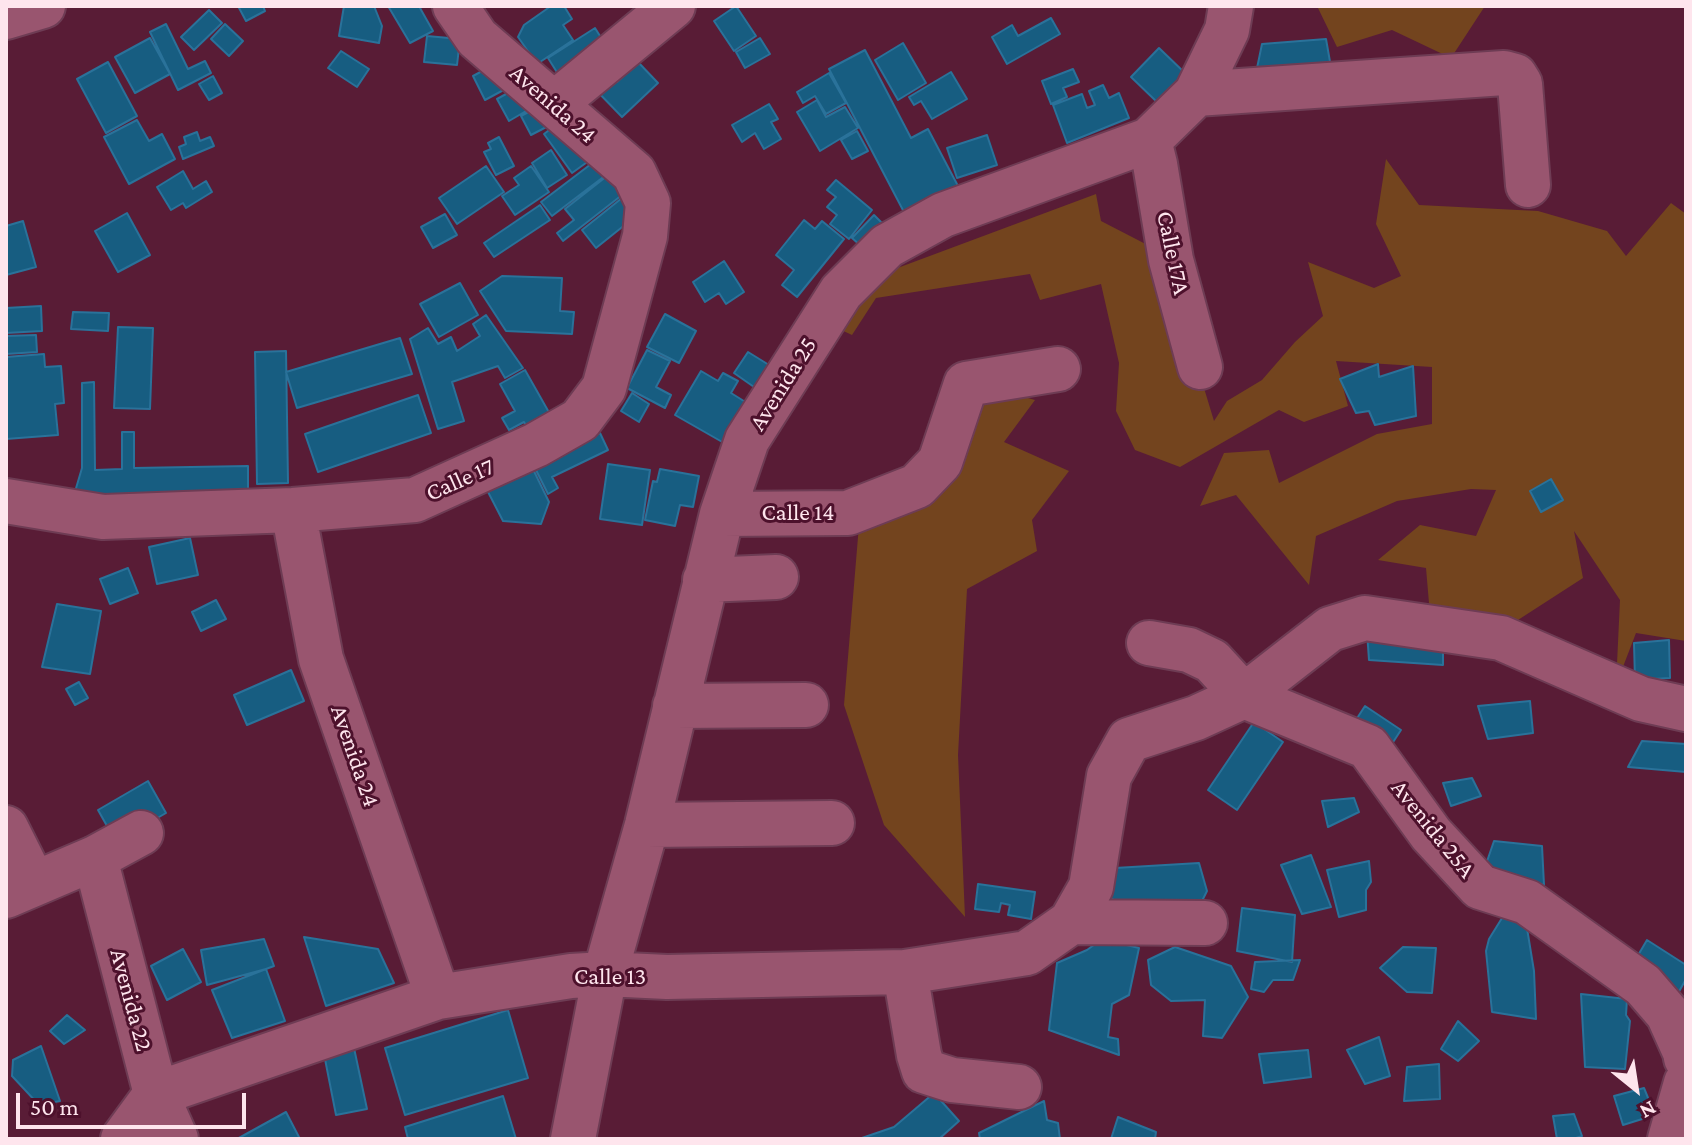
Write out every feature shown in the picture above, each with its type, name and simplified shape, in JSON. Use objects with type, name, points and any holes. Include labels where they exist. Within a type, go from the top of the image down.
[{"type":"street","name":"Avenida 24","points":[[455,6],[477,38],[634,173],[648,203]]},
{"type":"street","points":[[554,104],[673,6]]},
{"type":"street","name":"Avenida 25","points":[[573,1139],[605,974],[647,825],[722,514],[747,440],[841,292],[887,246],[943,215],[1149,140],[1196,94],[1227,30],[1231,6]]},
{"type":"street","points":[[1196,94],[1504,73],[1515,76],[1520,84],[1528,185]]},
{"type":"street","name":"Calle 17A","points":[[1149,140],[1171,260],[1200,367]]},
{"type":"street","name":"Calle 17","points":[[6,501],[103,517],[293,510],[415,500],[536,445],[580,420],[604,388],[645,236],[648,203]]},
{"type":"street","name":"Calle 14","points":[[722,514],[848,513],[917,486],[940,462],[966,384],[1058,369]]},
{"type":"street","name":"Avenida 24","points":[[293,510],[321,659],[438,997]]},
{"type":"street","points":[[705,580],[776,577]]},
{"type":"street","points":[[1205,923],[1071,922],[1091,887],[1109,776],[1129,740],[1196,718],[1244,696],[1330,629],[1365,618],[1501,638],[1641,699],[1686,709]]},
{"type":"street","name":"Avenida 25A","points":[[1149,643],[1189,650],[1212,661],[1244,696],[1368,747],[1431,834],[1480,887],[1527,902],[1643,985],[1668,1014],[1686,1058]]},
{"type":"street","points":[[675,706],[806,705]]},
{"type":"street","points":[[647,825],[832,823]]},
{"type":"street","points":[[6,828],[20,890],[95,858],[141,833]]},
{"type":"street","name":"Avenida 22","points":[[95,858],[156,1094],[176,1139]]},
{"type":"street","name":"Calle 13","points":[[156,1094],[438,997],[571,976],[605,974],[667,977],[905,972],[1027,953],[1071,922]]},
{"type":"street","points":[[905,972],[924,1071],[952,1080],[1019,1087]]},
{"type":"street","points":[[123,1139],[156,1094]]},
{"type":"shaded area","points":[[1317,6],[1485,6],[1451,58],[1392,30],[1337,47]]},
{"type":"shaded area","points":[[1386,159],[1419,205],[1538,211],[1607,231],[1626,256],[1671,203],[1686,214],[1686,641],[1636,633],[1616,685],[1620,600],[1574,531],[1583,578],[1504,629],[1430,615],[1426,568],[1378,560],[1420,525],[1476,536],[1496,490],[1471,489],[1397,501],[1316,536],[1309,585],[1236,495],[1200,506],[1224,453],[1269,450],[1279,483],[1377,434],[1432,424],[1432,367],[1336,361],[1348,406],[1304,422],[1279,410],[1180,467],[1135,450],[1116,411],[1119,363],[1101,284],[1040,300],[1030,274],[876,298],[852,335],[837,328],[868,279],[1096,194],[1101,221],[1163,253],[1214,421],[1227,401],[1262,380],[1323,316],[1308,262],[1374,288],[1401,276],[1376,224]]},
{"type":"shaded area","points":[[975,383],[1035,400],[1004,442],[1069,471],[1032,520],[1037,551],[967,589],[958,755],[965,917],[884,825],[844,705],[860,513],[939,484]]},
{"type":"building","points":[[238,6],[263,6],[265,11],[246,21]]},
{"type":"building","points":[[344,6],[374,6],[382,26],[379,43],[339,36]]},
{"type":"building","points":[[388,6],[424,6],[420,8],[433,31],[410,43]]},
{"type":"building","points":[[551,6],[564,6],[572,19],[563,25],[573,40],[537,64],[518,37],[524,25]]},
{"type":"building","points":[[736,6],[756,36],[734,51],[714,21]]},
{"type":"building","points":[[209,10],[222,23],[194,50],[181,37]]},
{"type":"building","points":[[1051,18],[1060,34],[1007,64],[992,37],[1012,25],[1018,36]]},
{"type":"building","points":[[166,24],[188,69],[205,61],[211,73],[178,90],[150,32]]},
{"type":"building","points":[[225,24],[243,41],[229,56],[211,39]]},
{"type":"building","points":[[595,28],[605,44],[565,85],[548,58]]},
{"type":"building","points":[[427,36],[460,39],[457,65],[424,62]]},
{"type":"building","points":[[150,38],[170,74],[135,93],[115,57]]},
{"type":"building","points":[[760,38],[770,54],[745,68],[736,52]]},
{"type":"building","points":[[1326,39],[1332,73],[1256,73],[1262,44]]},
{"type":"building","points":[[903,43],[926,83],[898,100],[875,60]]},
{"type":"building","points":[[1159,48],[1186,74],[1158,103],[1131,77]]},
{"type":"building","points":[[865,50],[911,138],[928,129],[958,186],[905,214],[829,69]]},
{"type":"building","points":[[341,51],[369,69],[357,87],[328,68]]},
{"type":"building","points":[[108,62],[137,116],[106,133],[77,79]]},
{"type":"building","points":[[499,62],[511,86],[485,100],[473,76]]},
{"type":"building","points":[[638,62],[658,83],[622,117],[592,86],[607,73],[617,82]]},
{"type":"building","points":[[1073,69],[1079,82],[1063,88],[1067,97],[1051,104],[1042,81]]},
{"type":"building","points":[[951,72],[967,99],[932,119],[921,101],[914,105],[909,97]]},
{"type":"building","points":[[829,73],[846,103],[826,114],[815,96],[803,103],[797,92]]},
{"type":"building","points":[[213,76],[222,93],[209,100],[199,84]]},
{"type":"building","points":[[526,83],[538,104],[509,121],[497,99]]},
{"type":"building","points":[[1103,85],[1109,98],[1119,93],[1129,118],[1067,143],[1053,105],[1082,94],[1087,108],[1095,105],[1089,91]]},
{"type":"building","points":[[817,100],[826,117],[845,107],[858,128],[820,151],[797,112]]},
{"type":"building","points":[[545,103],[556,122],[531,135],[521,116]]},
{"type":"building","points":[[769,104],[778,119],[771,122],[781,139],[764,149],[755,133],[742,142],[732,125]]},
{"type":"building","points":[[137,120],[149,141],[162,134],[175,159],[129,184],[104,137]]},
{"type":"building","points":[[561,121],[590,160],[572,173],[544,134]]},
{"type":"building","points":[[857,131],[868,151],[852,159],[841,140]]},
{"type":"building","points":[[197,132],[200,141],[210,137],[214,146],[183,159],[179,147],[186,144],[184,137]]},
{"type":"building","points":[[987,135],[997,165],[957,178],[947,148]]},
{"type":"building","points":[[499,137],[514,166],[496,175],[484,152],[491,149],[488,143]]},
{"type":"building","points":[[551,150],[567,175],[547,188],[532,163]]},
{"type":"building","points":[[595,161],[606,175],[552,216],[541,202]]},
{"type":"building","points":[[486,166],[504,192],[457,224],[439,198]]},
{"type":"building","points":[[531,166],[549,192],[515,215],[502,196],[519,185],[514,178]]},
{"type":"building","points":[[183,171],[193,189],[206,181],[212,192],[186,208],[183,203],[171,210],[157,187]]},
{"type":"building","points":[[607,176],[622,195],[563,241],[557,233],[574,220],[565,209]]},
{"type":"building","points":[[836,180],[872,210],[849,239],[830,224],[837,215],[827,207],[836,197],[827,190]]},
{"type":"building","points":[[627,194],[641,212],[596,248],[582,230]]},
{"type":"building","points":[[540,205],[550,220],[494,257],[484,243]]},
{"type":"building","points":[[127,213],[150,255],[118,272],[95,231]]},
{"type":"building","points":[[445,214],[457,235],[433,248],[421,227]]},
{"type":"building","points":[[874,215],[882,223],[861,246],[852,238]]},
{"type":"building","points":[[804,220],[815,229],[822,221],[844,239],[797,297],[782,285],[794,270],[776,255]]},
{"type":"building","points":[[23,221],[36,267],[6,275],[6,226]]},
{"type":"building","points":[[724,261],[744,292],[726,304],[719,293],[705,302],[693,282]]},
{"type":"building","points":[[502,276],[562,278],[560,311],[574,312],[572,334],[506,331],[480,291]]},
{"type":"building","points":[[460,283],[478,315],[439,337],[420,304]]},
{"type":"building","points":[[41,306],[42,331],[6,333],[6,308]]},
{"type":"building","points":[[73,312],[109,313],[108,331],[71,329]]},
{"type":"building","points":[[665,314],[696,331],[679,363],[647,347]]},
{"type":"building","points":[[486,315],[523,368],[505,378],[498,366],[452,382],[464,421],[438,429],[410,339],[428,328],[438,344],[451,337],[457,351],[480,336],[473,324]]},
{"type":"building","points":[[118,327],[153,328],[150,409],[114,408]]},
{"type":"building","points":[[36,335],[37,352],[6,354],[6,336]]},
{"type":"building","points":[[400,338],[412,374],[297,408],[286,372]]},
{"type":"building","points":[[647,350],[670,361],[656,387],[671,395],[665,408],[627,388]]},
{"type":"building","points":[[286,351],[288,483],[257,484],[255,352]]},
{"type":"building","points":[[748,352],[769,365],[754,387],[734,373]]},
{"type":"building","points":[[44,354],[45,367],[61,366],[64,403],[55,404],[58,435],[6,439],[6,357]]},
{"type":"building","points":[[1378,364],[1379,377],[1413,366],[1416,416],[1375,425],[1369,411],[1356,413],[1340,379]]},
{"type":"building","points":[[525,370],[555,423],[532,436],[524,422],[509,430],[502,418],[515,411],[500,384]]},
{"type":"building","points":[[701,371],[718,381],[723,373],[738,381],[731,393],[747,403],[724,443],[675,415]]},
{"type":"building","points":[[94,382],[95,470],[122,469],[122,432],[134,432],[134,468],[248,466],[248,492],[74,495],[82,468],[82,383]]},
{"type":"building","points":[[632,393],[649,404],[639,422],[621,411]]},
{"type":"building","points":[[418,395],[431,433],[318,472],[305,434]]},
{"type":"building","points":[[600,433],[608,450],[552,477],[558,488],[548,494],[534,466]]},
{"type":"building","points":[[608,464],[650,470],[642,525],[600,519]]},
{"type":"building","points":[[531,465],[549,502],[541,524],[503,521],[486,488]]},
{"type":"building","points":[[660,469],[699,476],[693,507],[680,505],[675,526],[645,520],[653,481],[657,482]]},
{"type":"building","points":[[1551,479],[1563,500],[1541,512],[1530,491]]},
{"type":"building","points":[[190,538],[198,575],[157,584],[149,547]]},
{"type":"building","points":[[128,568],[138,593],[110,604],[100,579]]},
{"type":"building","points":[[216,600],[226,619],[201,631],[192,612]]},
{"type":"building","points":[[57,604],[101,611],[90,674],[42,667]]},
{"type":"building","points":[[1367,632],[1443,636],[1443,665],[1369,660]]},
{"type":"building","points":[[1669,640],[1670,678],[1635,680],[1634,643]]},
{"type":"building","points":[[291,670],[304,701],[247,725],[234,695]]},
{"type":"building","points":[[79,682],[88,698],[75,705],[66,689]]},
{"type":"building","points":[[1530,701],[1533,733],[1488,739],[1478,706]]},
{"type":"building","points":[[1365,706],[1401,730],[1386,753],[1350,729]]},
{"type":"building","points":[[1254,722],[1283,742],[1237,810],[1208,790]]},
{"type":"building","points":[[1642,741],[1686,744],[1686,772],[1628,767]]},
{"type":"building","points":[[1472,778],[1481,796],[1451,806],[1443,783]]},
{"type":"building","points":[[148,781],[166,813],[116,842],[98,810]]},
{"type":"building","points":[[1354,798],[1359,812],[1328,827],[1322,801]]},
{"type":"building","points":[[1494,841],[1542,846],[1544,885],[1484,870]]},
{"type":"building","points":[[1311,855],[1331,907],[1302,914],[1281,865]]},
{"type":"building","points":[[1369,861],[1371,882],[1366,890],[1366,910],[1339,917],[1327,870]]},
{"type":"building","points":[[1199,863],[1207,891],[1196,913],[1107,897],[1115,868]]},
{"type":"building","points":[[978,884],[1035,892],[1031,919],[1008,915],[1010,905],[1001,903],[999,912],[975,909]]},
{"type":"building","points":[[1242,908],[1295,915],[1292,962],[1237,951]]},
{"type":"building","points":[[1507,910],[1525,916],[1534,971],[1536,1019],[1492,1012],[1486,951],[1489,939]]},
{"type":"building","points":[[304,937],[378,949],[394,983],[326,1006]]},
{"type":"building","points":[[264,939],[274,966],[207,985],[201,950]]},
{"type":"building","points":[[1102,939],[1139,948],[1129,995],[1112,1004],[1108,1037],[1118,1039],[1119,1055],[1049,1030],[1057,963],[1087,950]]},
{"type":"building","points":[[1647,940],[1686,965],[1686,979],[1676,997],[1630,969]]},
{"type":"building","points":[[1175,947],[1231,966],[1248,997],[1222,1038],[1203,1036],[1205,1000],[1171,1001],[1151,985],[1148,960]]},
{"type":"building","points":[[1403,947],[1436,948],[1432,993],[1407,992],[1380,968]]},
{"type":"building","points":[[183,949],[201,982],[167,1000],[151,966]]},
{"type":"building","points":[[1300,960],[1293,980],[1273,980],[1264,992],[1251,989],[1255,962]]},
{"type":"building","points":[[266,969],[285,1021],[232,1038],[212,990]]},
{"type":"building","points":[[1581,994],[1627,999],[1626,1015],[1630,1021],[1625,1069],[1585,1067]]},
{"type":"building","points":[[508,1010],[528,1078],[405,1115],[385,1048]]},
{"type":"building","points":[[67,1015],[85,1030],[64,1044],[50,1031]]},
{"type":"building","points":[[1458,1021],[1479,1041],[1458,1061],[1441,1049]]},
{"type":"building","points":[[1379,1037],[1390,1076],[1365,1084],[1347,1050]]},
{"type":"building","points":[[41,1046],[60,1101],[39,1105],[12,1076],[13,1060]]},
{"type":"building","points":[[354,1048],[367,1109],[336,1115],[324,1054]]},
{"type":"building","points":[[1308,1050],[1311,1077],[1264,1083],[1259,1054]]},
{"type":"building","points":[[1439,1064],[1440,1099],[1404,1101],[1407,1067]]},
{"type":"building","points":[[1644,1088],[1655,1115],[1623,1125],[1614,1096]]},
{"type":"building","points":[[934,1093],[959,1121],[939,1139],[859,1139],[894,1127]]},
{"type":"building","points":[[503,1096],[516,1139],[408,1139],[405,1127]]},
{"type":"building","points":[[1044,1101],[1047,1120],[1058,1123],[1060,1139],[980,1139],[979,1133]]},
{"type":"building","points":[[286,1112],[300,1139],[237,1139]]},
{"type":"building","points":[[1574,1114],[1582,1136],[1557,1139],[1553,1116]]},
{"type":"building","points":[[1118,1117],[1156,1132],[1155,1139],[1111,1139]]}]
